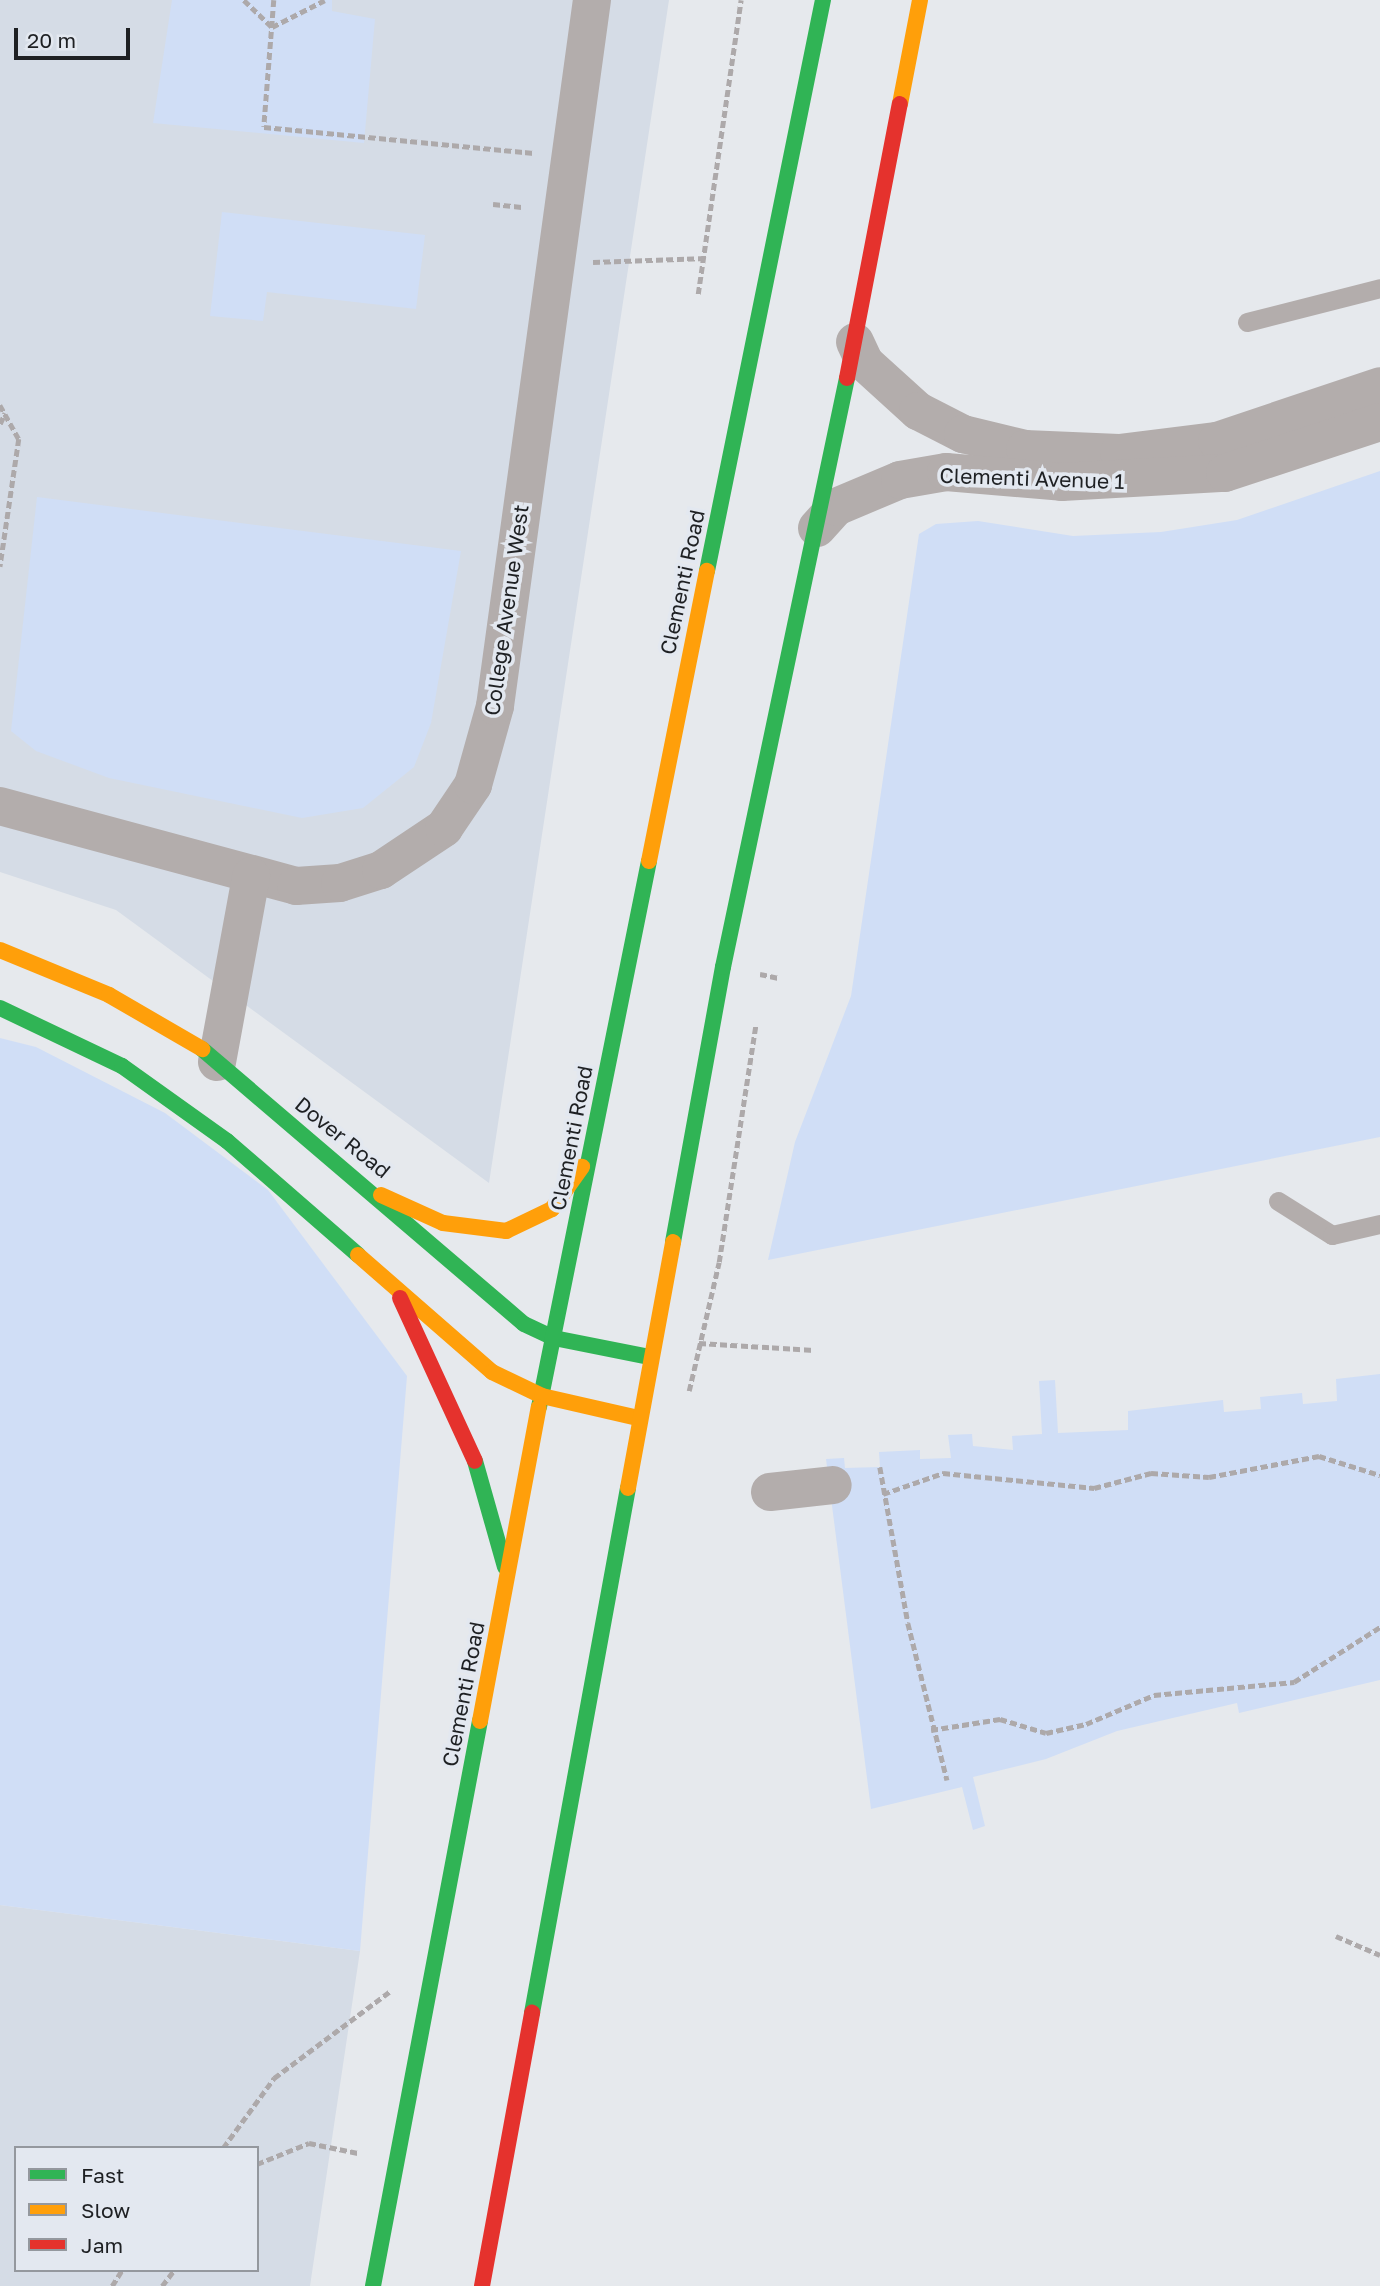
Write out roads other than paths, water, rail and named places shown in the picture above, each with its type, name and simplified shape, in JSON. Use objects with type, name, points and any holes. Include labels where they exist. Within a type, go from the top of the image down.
[{"type":"main road","name":"Clementi Road","points":[[373,2286],[430,1967],[542,1396],[823,0]]},
{"type":"main road","points":[[482,2286],[638,1418],[723,967],[855,342],[920,0]]},
{"type":"main road","name":"Dover Road","points":[[0,950],[110,995],[217,1062],[381,1195],[491,1301],[554,1338],[650,1357]]},
{"type":"main road","points":[[0,1009],[122,1066],[227,1141],[400,1298],[492,1372],[542,1396],[638,1418]]},
{"type":"main road","points":[[381,1195],[443,1223],[506,1231],[552,1209],[590,1154]]},
{"type":"main road","points":[[400,1298],[464,1425],[508,1576]]},
{"type":"street","name":"College Avenue West","points":[[0,806],[296,887],[340,883],[380,870],[444,828],[473,785],[495,706],[552,257],[592,0]]},
{"type":"street","name":"Clementi Avenue 1","points":[[855,342],[865,363],[918,411],[963,434],[1025,449],[1119,453],[1216,441],[1380,386]]},
{"type":"street","name":"Clementi Avenue 1","points":[[817,528],[836,507],[900,480],[946,472],[1062,482],[1225,473],[1380,422]]},
{"type":"street","points":[[217,1062],[251,876]]},
{"type":"street","points":[[770,1492],[833,1485]]},
{"type":"lane","points":[[1247,322],[1380,288]]},
{"type":"lane","points":[[1278,1201],[1332,1235],[1380,1224]]}]
